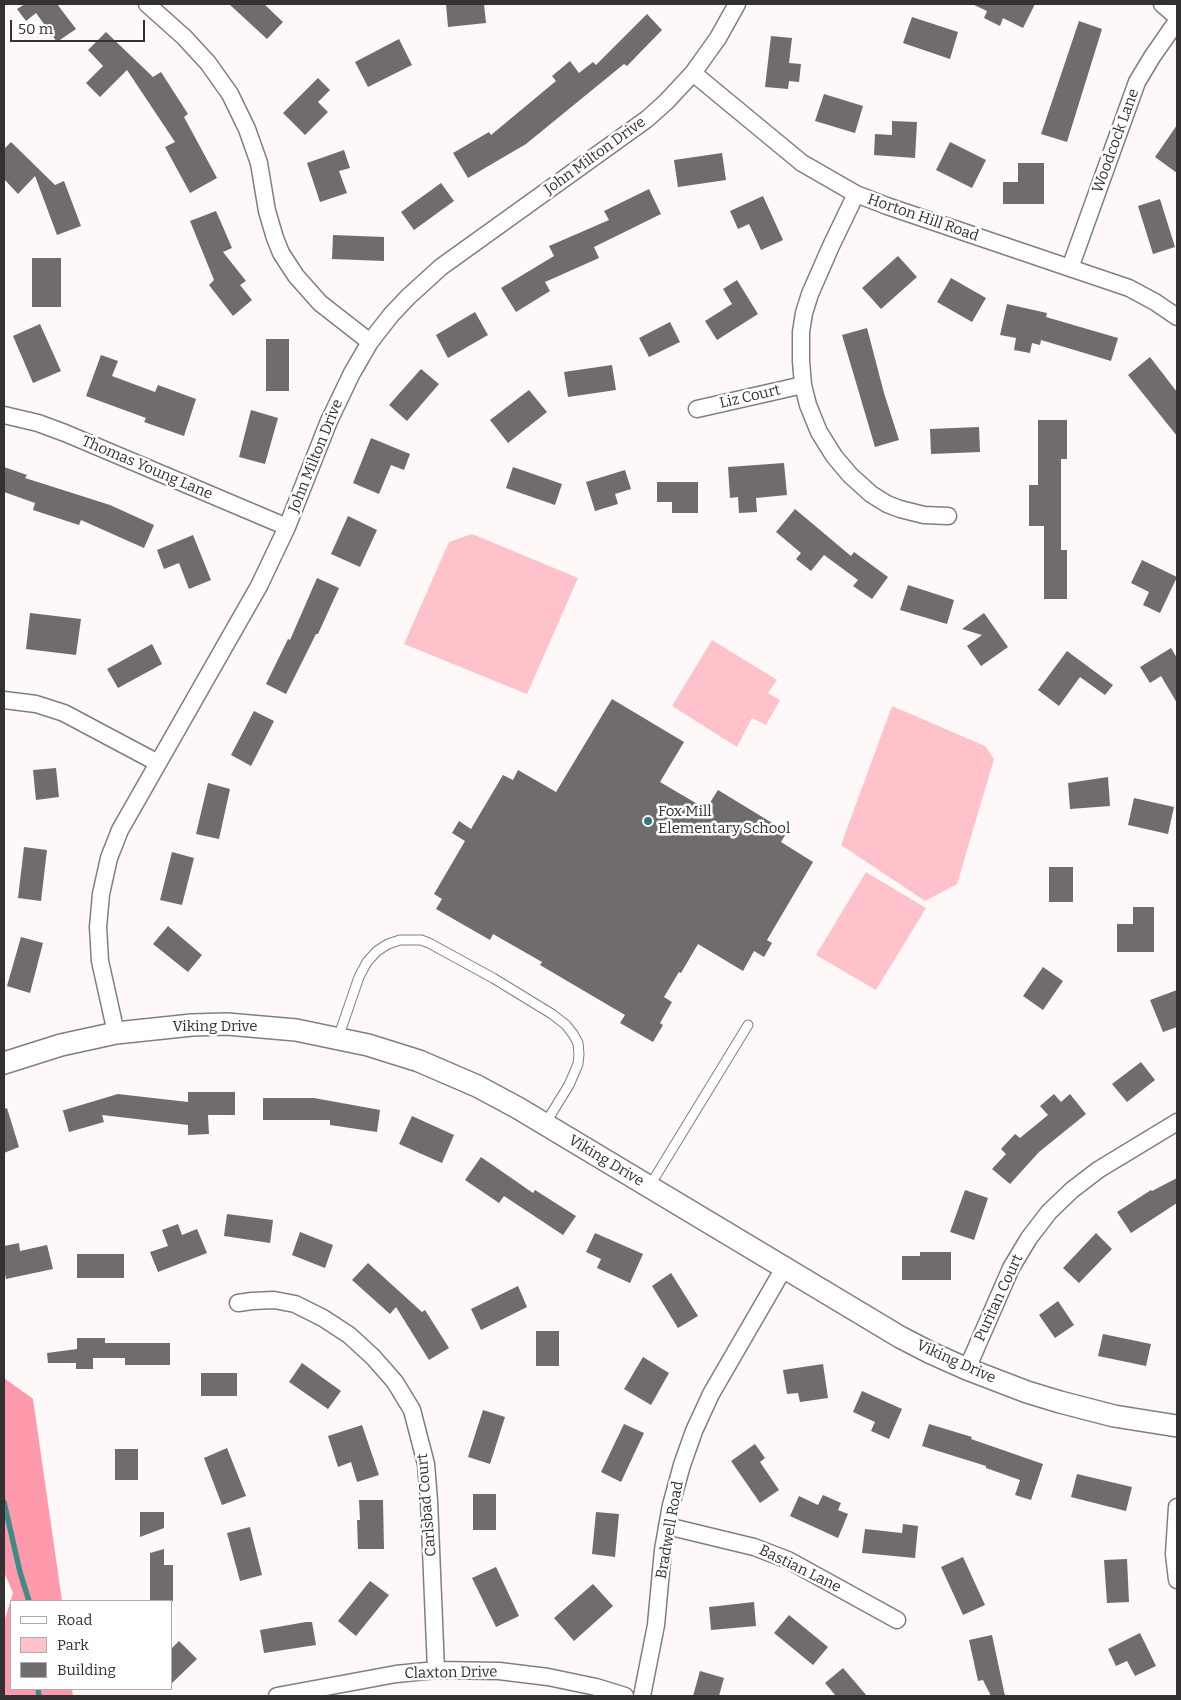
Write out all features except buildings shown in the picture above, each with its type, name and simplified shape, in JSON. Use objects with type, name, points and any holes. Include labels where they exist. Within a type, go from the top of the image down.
[{"type":"street","points":[[147,4],[208,63],[230,94],[247,129],[258,164],[267,210],[275,238],[281,253],[296,276],[320,303],[370,342]]},
{"type":"street","name":"John Milton Drive","points":[[116,1033],[100,961],[98,927],[101,894],[109,858],[120,830],[259,586],[288,527],[329,421],[352,373],[370,342],[408,297],[441,268],[646,119],[666,102],[692,73],[718,38],[737,4]]},
{"type":"street","points":[[1162,4],[1177,19]]},
{"type":"street","name":"Woodcock Lane","points":[[1070,268],[1137,82],[1177,19]]},
{"type":"street","name":"Horton Hill Road","points":[[692,73],[802,164],[856,194],[886,206],[1129,288],[1177,317]]},
{"type":"street","points":[[856,194],[810,294],[804,313],[801,361],[803,385],[808,405],[819,432],[834,456],[850,475],[871,494],[900,510],[924,515],[948,516]]},
{"type":"street","name":"Liz Court","points":[[697,408],[803,385]]},
{"type":"street","name":"Thomas Young Lane","points":[[4,415],[38,423],[64,432],[288,527]]},
{"type":"street","points":[[4,700],[36,704],[64,713],[158,763]]},
{"type":"street","name":"Viking Drive","points":[[4,1063],[61,1045],[116,1033],[192,1025],[228,1024],[296,1030],[368,1045],[418,1061],[477,1086],[545,1124],[900,1337],[967,1369],[1026,1392],[1060,1402],[1114,1416],[1177,1426]]},
{"type":"street","name":"Puritan Court","points":[[967,1369],[1011,1268],[1029,1238],[1049,1212],[1072,1190],[1098,1170],[1177,1122]]},
{"type":"street","name":"Bradwell Road","points":[[642,1696],[649,1669],[656,1625],[663,1550],[671,1505],[682,1465],[694,1431],[711,1394],[784,1268]]},
{"type":"street","name":"Carlsbad Court","points":[[238,1303],[252,1300],[274,1300],[295,1304],[323,1318],[349,1335],[373,1357],[395,1382],[412,1410],[426,1464],[436,1670]]},
{"type":"street","points":[[1177,1507],[1174,1554],[1177,1580]]},
{"type":"street","name":"Bastian Lane","points":[[668,1526],[745,1544],[788,1560],[897,1620]]},
{"type":"street","name":"Claxton Drive","points":[[277,1696],[396,1674],[436,1670],[499,1671],[548,1677],[596,1687],[625,1696]]},
{"type":"lane","points":[[338,1038],[358,977],[367,962],[377,951],[388,944],[400,940],[421,940],[429,943],[552,1014],[566,1025],[573,1034],[578,1043],[578,1064],[569,1085],[545,1124]]},
{"type":"lane","points":[[649,1187],[748,1025]]},
{"type":"green space","points":[[472,534],[578,578],[527,694],[404,644],[449,542]]},
{"type":"green space","points":[[712,640],[777,680],[768,693],[780,700],[766,725],[752,718],[737,747],[672,706]]},
{"type":"green space","points":[[892,706],[985,746],[994,759],[957,884],[925,901],[841,845]]},
{"type":"green space","points":[[866,872],[926,908],[876,990],[816,955]]},
{"type":"shaded area","points":[[4,1378],[33,1399],[62,1600],[11,1600],[13,1593],[4,1572]]},
{"type":"shaded area","points":[[10,1603],[10,1690],[72,1690],[73,1696],[4,1696],[4,1622]]},
{"type":"waterway","points":[[4,1502],[20,1572],[29,1600]]},
{"type":"waterway","points":[[38,1690],[39,1696]]},
{"type":"place","name":"Fox Mill Elementary School","points":[[648,821]]}]
